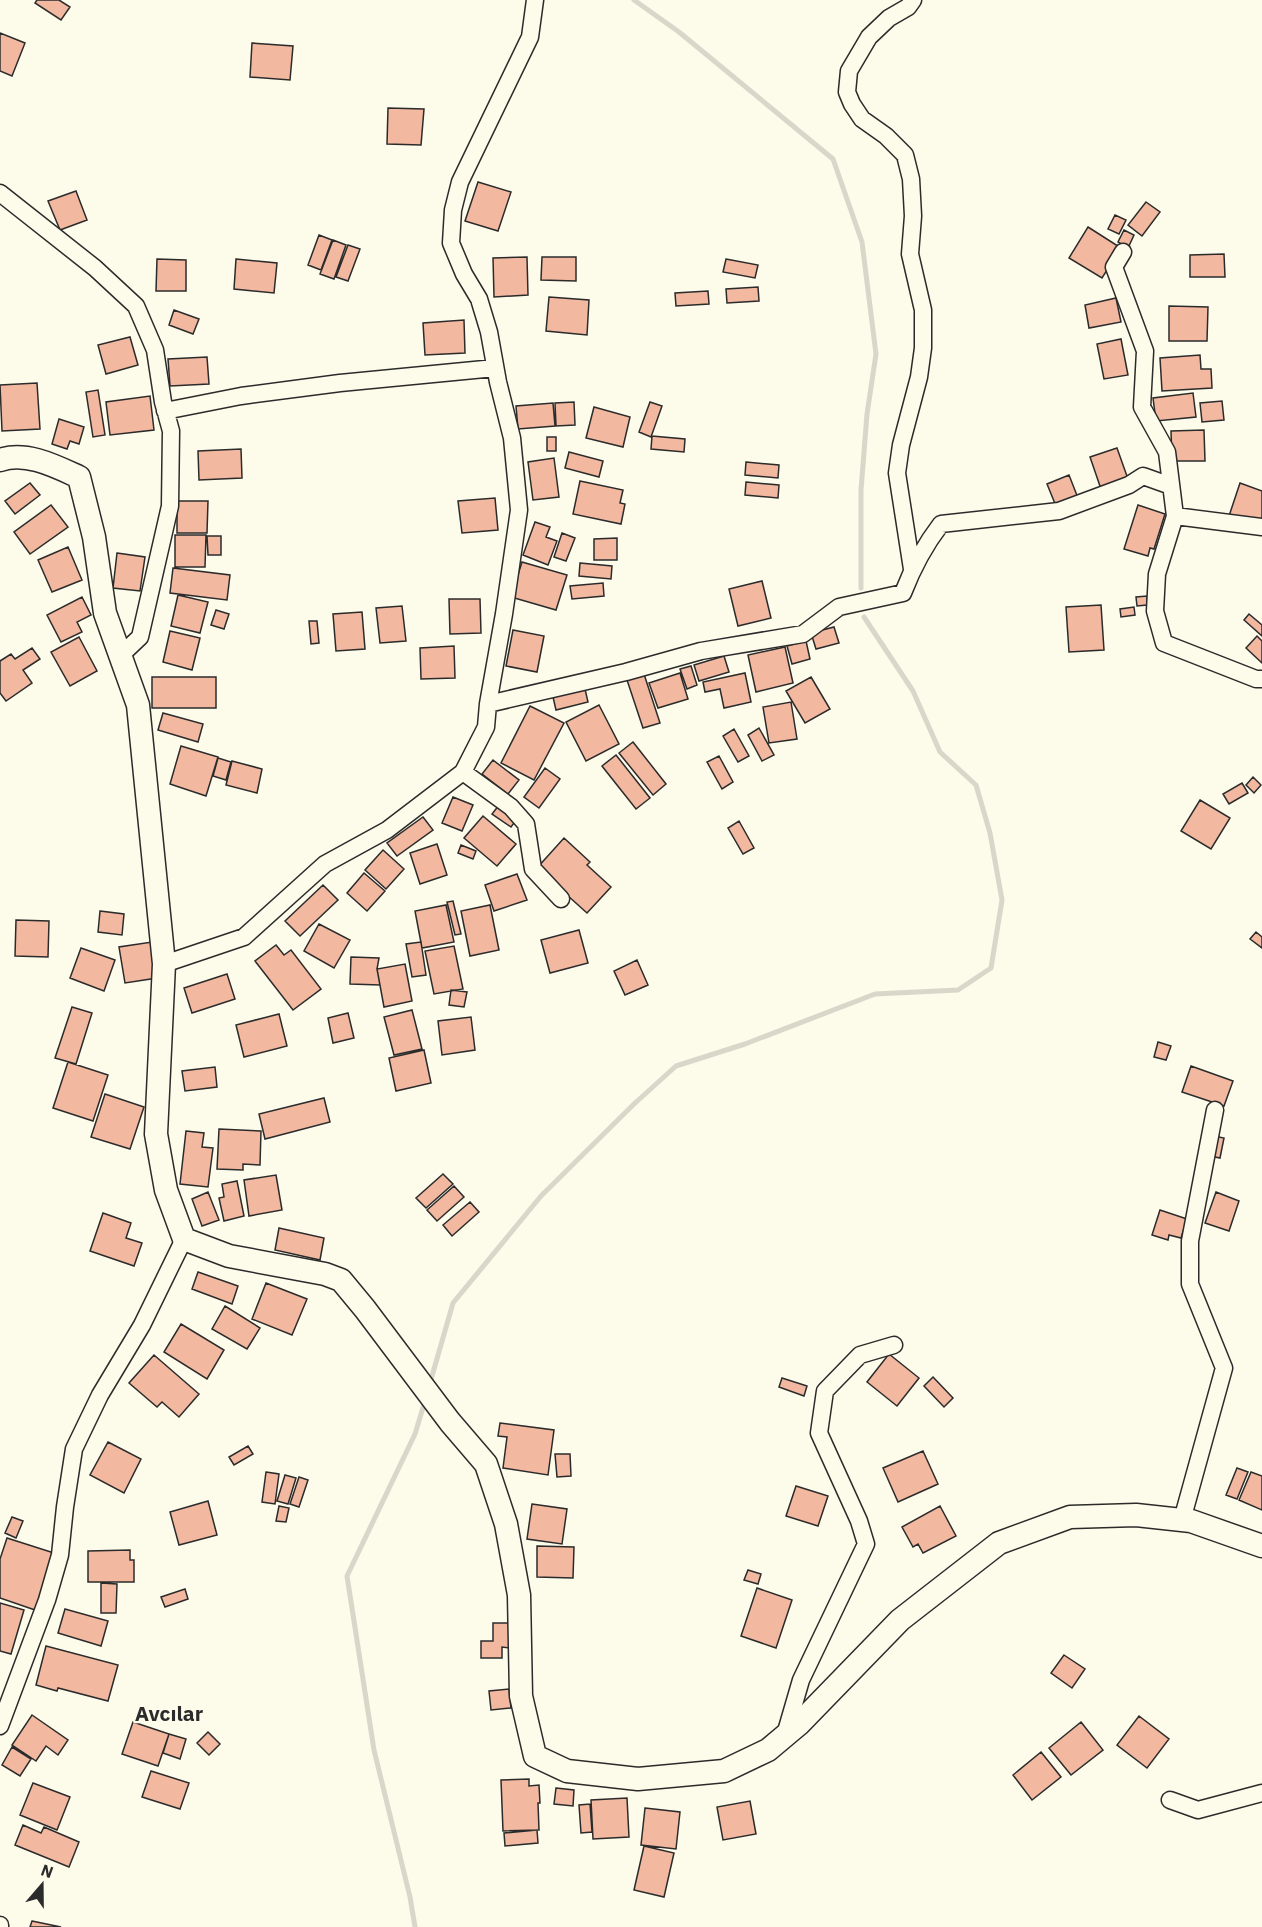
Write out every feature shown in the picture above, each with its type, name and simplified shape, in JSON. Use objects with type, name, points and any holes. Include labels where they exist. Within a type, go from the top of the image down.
[{"type":"street","points":[[164,964],[244,937],[325,864],[387,830],[463,772],[486,727],[519,510],[512,438],[495,369],[489,332],[479,299],[464,274],[451,243],[453,210],[460,182],[530,37],[535,0]]},
{"type":"street","points":[[912,569],[897,473],[901,445],[919,377],[923,348],[923,310],[910,254],[913,216],[911,178],[905,155],[886,136],[862,119],[847,92],[849,71],[869,37],[889,18],[908,7],[914,0]]},
{"type":"street","points":[[0,193],[95,268],[136,306],[155,350],[165,411],[171,431],[170,506],[140,637],[120,656]]},
{"type":"street","points":[[1123,252],[1114,267],[1145,351],[1142,407],[1167,452],[1175,516],[1157,574],[1155,611],[1164,643],[1256,679],[1262,679]]},
{"type":"street","points":[[165,411],[252,394],[340,383],[495,369]]},
{"type":"street","points":[[0,460],[10,456],[47,462],[79,477],[94,537],[105,613],[138,705],[164,964],[156,1134],[166,1190],[184,1239],[142,1326],[100,1395],[74,1449],[64,1507],[60,1555],[47,1600],[0,1726]]},
{"type":"street","points":[[488,704],[626,672],[701,651],[803,634],[839,608],[903,593],[924,546],[941,524],[1059,512],[1130,485],[1143,476],[1171,486]]},
{"type":"street","points":[[1175,516],[1262,527]]},
{"type":"street","points":[[463,772],[511,807],[526,824],[533,868],[561,899]]},
{"type":"street","points":[[1182,1520],[1224,1368],[1190,1284],[1190,1241],[1215,1110]]},
{"type":"street","points":[[184,1239],[229,1256],[324,1274],[341,1280],[450,1422],[486,1464],[506,1524],[519,1595],[521,1696],[535,1756],[567,1772],[638,1779],[724,1771],[768,1750],[799,1724],[900,1620],[999,1543],[1070,1517],[1136,1515],[1191,1521],[1262,1546]]},
{"type":"street","points":[[786,1735],[801,1680],[866,1544],[859,1521],[819,1433],[825,1391],[860,1355],[894,1345]]},
{"type":"street","points":[[1170,1800],[1198,1810],[1262,1793]]},
{"type":"building","points":[[37,0],[59,0],[70,7],[61,20],[35,3]]},
{"type":"building","points":[[0,33],[25,43],[12,76],[0,71]]},
{"type":"building","points":[[252,43],[293,46],[290,80],[250,77]]},
{"type":"building","points":[[388,108],[424,109],[421,145],[387,144]]},
{"type":"building","points":[[478,182],[511,192],[498,231],[465,221]]},
{"type":"building","points":[[76,191],[87,220],[60,230],[48,201]]},
{"type":"building","points":[[1146,202],[1160,212],[1142,236],[1128,225]]},
{"type":"building","points":[[1115,215],[1126,220],[1119,234],[1108,229]]},
{"type":"building","points":[[1088,227],[1121,248],[1102,278],[1069,258]]},
{"type":"building","points":[[1124,230],[1134,235],[1128,248],[1118,242]]},
{"type":"building","points":[[319,235],[332,240],[321,270],[308,265]]},
{"type":"building","points":[[333,240],[346,245],[334,279],[320,274]]},
{"type":"building","points":[[348,245],[360,249],[348,281],[336,277]]},
{"type":"building","points":[[1224,254],[1225,277],[1190,277],[1190,255]]},
{"type":"building","points":[[527,257],[528,295],[494,297],[493,258]]},
{"type":"building","points":[[542,257],[576,257],[576,281],[541,280]]},
{"type":"building","points":[[157,259],[186,260],[186,291],[156,291]]},
{"type":"building","points":[[236,259],[277,263],[274,293],[234,289]]},
{"type":"building","points":[[726,259],[758,265],[755,278],[723,272]]},
{"type":"building","points":[[758,287],[759,301],[727,303],[726,289]]},
{"type":"building","points":[[708,291],[709,304],[676,306],[675,293]]},
{"type":"building","points":[[549,297],[589,300],[587,335],[546,331]]},
{"type":"building","points":[[1116,298],[1121,322],[1089,328],[1085,305]]},
{"type":"building","points":[[1169,306],[1208,307],[1207,341],[1169,341]]},
{"type":"building","points":[[174,310],[199,319],[193,334],[169,325]]},
{"type":"building","points":[[464,320],[465,353],[425,355],[423,323]]},
{"type":"building","points":[[130,337],[138,365],[106,374],[98,345]]},
{"type":"building","points":[[1121,339],[1128,375],[1104,379],[1097,344]]},
{"type":"building","points":[[1200,355],[1201,369],[1211,369],[1212,388],[1162,391],[1160,358]]},
{"type":"building","points":[[207,357],[209,384],[170,386],[168,359]]},
{"type":"building","points":[[37,383],[40,429],[2,431],[0,385]]},
{"type":"building","points":[[98,390],[105,435],[93,437],[86,392]]},
{"type":"building","points":[[1193,393],[1196,417],[1156,421],[1153,398]]},
{"type":"building","points":[[150,396],[154,430],[110,435],[106,402]]},
{"type":"building","points":[[1222,401],[1224,420],[1202,422],[1200,403]]},
{"type":"building","points":[[574,402],[575,425],[556,426],[555,403]]},
{"type":"building","points":[[650,402],[662,406],[651,437],[639,432]]},
{"type":"building","points":[[553,403],[555,426],[518,429],[516,406]]},
{"type":"building","points":[[594,407],[630,417],[623,447],[586,438]]},
{"type":"building","points":[[59,419],[84,427],[79,444],[70,441],[67,449],[52,444]]},
{"type":"building","points":[[1204,430],[1205,461],[1172,461],[1171,431]]},
{"type":"building","points":[[652,436],[685,439],[684,452],[651,449]]},
{"type":"building","points":[[547,437],[556,437],[556,451],[547,451]]},
{"type":"building","points":[[1117,448],[1128,479],[1101,489],[1090,457]]},
{"type":"building","points":[[241,449],[242,478],[199,480],[198,451]]},
{"type":"building","points":[[569,452],[603,461],[599,477],[565,468]]},
{"type":"building","points":[[554,458],[559,497],[533,500],[528,462]]},
{"type":"building","points":[[746,462],[779,465],[778,478],[745,475]]},
{"type":"building","points":[[1069,475],[1078,498],[1056,506],[1047,484]]},
{"type":"building","points":[[580,481],[623,490],[620,503],[625,504],[621,524],[573,514]]},
{"type":"building","points":[[746,482],[779,485],[778,498],[745,495]]},
{"type":"building","points":[[30,483],[40,495],[15,514],[5,501]]},
{"type":"building","points":[[1240,483],[1262,491],[1262,520],[1229,516]]},
{"type":"building","points":[[495,498],[498,530],[462,533],[458,501]]},
{"type":"building","points":[[177,501],[208,501],[207,533],[177,533]]},
{"type":"building","points":[[51,505],[68,527],[30,554],[14,532]]},
{"type":"building","points":[[1138,505],[1165,514],[1154,549],[1150,548],[1148,556],[1124,549]]},
{"type":"building","points":[[535,522],[550,527],[546,537],[557,541],[548,565],[523,555]]},
{"type":"building","points":[[562,533],[575,538],[566,561],[554,557]]},
{"type":"building","points":[[175,535],[206,535],[205,567],[175,567]]},
{"type":"building","points":[[207,536],[221,536],[221,555],[208,555]]},
{"type":"building","points":[[617,538],[617,560],[594,560],[594,539]]},
{"type":"building","points":[[68,547],[82,580],[52,592],[38,560]]},
{"type":"building","points":[[117,553],[145,557],[140,591],[113,588]]},
{"type":"building","points":[[522,562],[567,575],[556,610],[511,597]]},
{"type":"building","points":[[580,563],[612,566],[611,579],[579,576]]},
{"type":"building","points":[[173,568],[230,575],[227,600],[170,593]]},
{"type":"building","points":[[762,581],[771,618],[738,626],[729,589]]},
{"type":"building","points":[[603,583],[604,596],[572,599],[570,586]]},
{"type":"building","points":[[178,595],[208,602],[200,633],[171,626]]},
{"type":"building","points":[[1147,596],[1147,605],[1137,606],[1136,597]]},
{"type":"building","points":[[82,597],[91,615],[77,622],[82,632],[61,642],[47,615]]},
{"type":"building","points":[[449,599],[480,599],[481,633],[450,634]]},
{"type":"building","points":[[1101,605],[1104,650],[1069,652],[1066,607]]},
{"type":"building","points":[[402,606],[406,641],[380,643],[376,608]]},
{"type":"building","points":[[1134,607],[1135,615],[1121,617],[1120,609]]},
{"type":"building","points":[[216,610],[229,614],[224,629],[211,625]]},
{"type":"building","points":[[362,612],[365,649],[336,651],[333,614]]},
{"type":"building","points":[[1249,614],[1262,625],[1262,636],[1244,620]]},
{"type":"building","points":[[309,621],[317,621],[319,643],[311,644]]},
{"type":"building","points":[[834,627],[839,643],[816,649],[811,633]]},
{"type":"building","points":[[513,630],[544,636],[537,672],[506,666]]},
{"type":"building","points":[[170,631],[200,638],[192,670],[163,662]]},
{"type":"building","points":[[1257,636],[1262,641],[1262,663],[1246,648]]},
{"type":"building","points":[[79,637],[97,671],[70,686],[51,652]]},
{"type":"building","points":[[806,641],[810,659],[792,664],[787,646]]},
{"type":"building","points":[[454,646],[455,678],[421,679],[420,648]]},
{"type":"building","points":[[785,647],[793,683],[756,692],[748,655]]},
{"type":"building","points":[[32,648],[40,659],[23,670],[32,683],[6,701],[0,693],[0,661],[11,654],[15,659]]},
{"type":"building","points":[[724,656],[729,672],[699,681],[694,665]]},
{"type":"building","points":[[691,666],[697,685],[687,689],[680,669]]},
{"type":"building","points":[[643,671],[660,723],[643,728],[626,677]]},
{"type":"building","points":[[680,673],[688,699],[658,708],[649,683]]},
{"type":"building","points":[[745,673],[751,702],[724,708],[720,689],[705,692],[703,682]]},
{"type":"building","points":[[152,677],[216,677],[216,708],[152,708]]},
{"type":"building","points":[[811,677],[830,709],[805,723],[786,691]]},
{"type":"building","points":[[585,689],[588,702],[556,710],[553,697]]},
{"type":"building","points":[[791,702],[797,739],[769,743],[763,707]]},
{"type":"building","points":[[599,705],[619,744],[586,761],[566,722]]},
{"type":"building","points":[[530,706],[564,723],[534,780],[501,763]]},
{"type":"building","points":[[163,713],[203,724],[198,742],[158,730]]},
{"type":"building","points":[[759,728],[774,755],[762,761],[748,735]]},
{"type":"building","points":[[734,729],[749,756],[738,762],[723,736]]},
{"type":"building","points":[[633,742],[666,784],[653,795],[619,753]]},
{"type":"building","points":[[181,746],[218,757],[206,796],[170,784]]},
{"type":"building","points":[[616,755],[650,798],[636,809],[602,766]]},
{"type":"building","points":[[719,756],[733,782],[722,789],[707,762]]},
{"type":"building","points":[[218,758],[231,762],[226,780],[213,776]]},
{"type":"building","points":[[493,760],[519,780],[508,794],[482,774]]},
{"type":"building","points":[[232,761],[262,769],[257,793],[226,785]]},
{"type":"building","points":[[545,768],[560,779],[539,808],[524,797]]},
{"type":"building","points":[[1253,777],[1261,785],[1254,793],[1246,785]]},
{"type":"building","points":[[1242,783],[1248,793],[1229,804],[1223,794]]},
{"type":"building","points":[[453,797],[473,805],[462,831],[442,823]]},
{"type":"building","points":[[1200,800],[1230,818],[1211,849],[1181,831]]},
{"type":"building","points":[[499,805],[517,819],[511,827],[492,814]]},
{"type":"building","points":[[483,816],[516,844],[497,866],[464,838]]},
{"type":"building","points":[[423,817],[433,830],[397,856],[387,843]]},
{"type":"building","points":[[739,821],[754,848],[743,854],[728,828]]},
{"type":"building","points":[[564,838],[590,862],[587,865],[611,887],[587,913],[537,868]]},
{"type":"building","points":[[437,844],[447,875],[420,884],[410,853]]},
{"type":"building","points":[[461,845],[476,851],[473,859],[458,853]]},
{"type":"building","points":[[383,850],[404,869],[386,889],[365,870]]},
{"type":"building","points":[[364,873],[385,891],[367,911],[347,893]]},
{"type":"building","points":[[517,874],[527,900],[494,911],[485,885]]},
{"type":"building","points":[[323,885],[338,900],[300,936],[285,921]]},
{"type":"building","points":[[453,901],[461,934],[455,935],[447,902]]},
{"type":"building","points":[[446,905],[454,942],[422,948],[415,911]]},
{"type":"building","points":[[490,905],[499,950],[470,956],[461,911]]},
{"type":"building","points":[[100,911],[124,914],[122,935],[98,932]]},
{"type":"building","points":[[16,920],[49,921],[48,957],[15,956]]},
{"type":"building","points":[[319,924],[350,940],[334,968],[304,951]]},
{"type":"building","points":[[579,930],[588,963],[550,973],[541,940]]},
{"type":"building","points":[[1256,932],[1262,937],[1262,948],[1250,939]]},
{"type":"building","points":[[152,942],[157,978],[125,983],[119,947]]},
{"type":"building","points":[[421,942],[426,975],[412,977],[406,944]]},
{"type":"building","points":[[276,945],[284,955],[291,950],[321,989],[293,1010],[255,961]]},
{"type":"building","points":[[454,946],[463,989],[434,994],[425,951]]},
{"type":"building","points":[[81,948],[115,960],[104,991],[70,978]]},
{"type":"building","points":[[351,957],[379,958],[377,969],[380,985],[350,984]]},
{"type":"building","points":[[637,960],[648,985],[625,995],[614,971]]},
{"type":"building","points":[[405,964],[412,1001],[384,1007],[377,969]]},
{"type":"building","points":[[227,974],[235,999],[192,1013],[184,988]]},
{"type":"building","points":[[451,990],[467,992],[464,1007],[449,1005]]},
{"type":"building","points":[[72,1007],[92,1013],[76,1064],[55,1058]]},
{"type":"building","points":[[412,1010],[422,1049],[394,1055],[384,1017]]},
{"type":"building","points":[[348,1013],[354,1038],[333,1043],[328,1018]]},
{"type":"building","points":[[279,1014],[287,1046],[244,1057],[236,1025]]},
{"type":"building","points":[[471,1017],[475,1050],[442,1055],[438,1021]]},
{"type":"building","points":[[1158,1042],[1171,1046],[1166,1060],[1154,1057]]},
{"type":"building","points":[[424,1050],[431,1083],[396,1091],[389,1058]]},
{"type":"building","points":[[68,1062],[108,1075],[93,1121],[53,1108]]},
{"type":"building","points":[[1191,1066],[1233,1081],[1224,1106],[1182,1092]]},
{"type":"building","points":[[215,1067],[217,1087],[185,1091],[182,1071]]},
{"type":"building","points":[[105,1094],[144,1107],[130,1149],[91,1137]]},
{"type":"building","points":[[324,1098],[330,1122],[265,1139],[259,1114]]},
{"type":"building","points":[[219,1129],[261,1131],[260,1165],[243,1164],[243,1170],[217,1169]]},
{"type":"building","points":[[186,1131],[204,1133],[202,1147],[213,1148],[208,1187],[180,1184]]},
{"type":"building","points":[[1214,1136],[1224,1138],[1220,1158],[1210,1156]]},
{"type":"building","points":[[443,1174],[453,1184],[426,1208],[416,1198]]},
{"type":"building","points":[[276,1175],[282,1210],[249,1216],[244,1180]]},
{"type":"building","points":[[237,1181],[244,1216],[224,1221],[219,1198],[224,1197],[222,1184]]},
{"type":"building","points":[[454,1186],[464,1197],[437,1221],[427,1210]]},
{"type":"building","points":[[208,1192],[219,1220],[202,1226],[192,1199]]},
{"type":"building","points":[[1216,1192],[1239,1201],[1229,1231],[1205,1223]]},
{"type":"building","points":[[470,1202],[479,1212],[452,1236],[443,1225]]},
{"type":"building","points":[[1160,1210],[1187,1219],[1181,1238],[1169,1235],[1168,1240],[1152,1235]]},
{"type":"building","points":[[103,1213],[131,1223],[126,1238],[142,1243],[134,1266],[90,1251]]},
{"type":"building","points":[[279,1228],[324,1238],[320,1260],[275,1250]]},
{"type":"building","points":[[198,1272],[238,1286],[232,1304],[192,1289]]},
{"type":"building","points":[[266,1283],[307,1299],[292,1335],[252,1319]]},
{"type":"building","points":[[225,1306],[260,1328],[247,1349],[212,1329]]},
{"type":"building","points":[[181,1324],[224,1350],[207,1379],[164,1352]]},
{"type":"building","points":[[889,1354],[919,1378],[897,1406],[867,1382]]},
{"type":"building","points":[[154,1355],[199,1394],[179,1417],[162,1402],[157,1407],[129,1383]]},
{"type":"building","points":[[933,1377],[953,1398],[944,1407],[924,1386]]},
{"type":"building","points":[[782,1378],[807,1386],[804,1396],[779,1387]]},
{"type":"building","points":[[500,1423],[554,1430],[548,1475],[503,1468],[507,1437],[498,1436]]},
{"type":"building","points":[[108,1442],[141,1459],[124,1493],[90,1475]]},
{"type":"building","points":[[248,1446],[253,1454],[234,1465],[229,1457]]},
{"type":"building","points":[[923,1451],[938,1484],[898,1502],[883,1468]]},
{"type":"building","points":[[555,1454],[570,1454],[571,1476],[557,1477]]},
{"type":"building","points":[[1237,1468],[1248,1472],[1237,1499],[1226,1495]]},
{"type":"building","points":[[266,1472],[279,1474],[275,1504],[262,1502]]},
{"type":"building","points":[[1251,1472],[1262,1476],[1262,1510],[1239,1500]]},
{"type":"building","points":[[285,1475],[296,1478],[288,1504],[277,1501]]},
{"type":"building","points":[[299,1477],[308,1480],[299,1507],[290,1504]]},
{"type":"building","points":[[796,1486],[828,1496],[818,1526],[786,1516]]},
{"type":"building","points":[[208,1501],[217,1535],[179,1545],[170,1512]]},
{"type":"building","points":[[532,1504],[567,1509],[562,1544],[527,1539]]},
{"type":"building","points":[[279,1506],[289,1508],[286,1522],[276,1521]]},
{"type":"building","points":[[940,1506],[956,1536],[923,1553],[918,1544],[913,1547],[902,1527]]},
{"type":"building","points":[[12,1517],[23,1521],[16,1538],[5,1533]]},
{"type":"building","points":[[7,1538],[54,1553],[35,1610],[0,1598],[0,1559]]},
{"type":"building","points":[[537,1546],[574,1547],[573,1578],[537,1577]]},
{"type":"building","points":[[130,1550],[130,1560],[134,1560],[134,1582],[88,1582],[88,1551]]},
{"type":"building","points":[[748,1570],[761,1574],[758,1584],[744,1580]]},
{"type":"building","points":[[101,1583],[117,1584],[116,1613],[101,1613]]},
{"type":"building","points":[[757,1588],[792,1600],[776,1648],[741,1636]]},
{"type":"building","points":[[185,1589],[188,1599],[165,1607],[161,1597]]},
{"type":"building","points":[[0,1603],[24,1610],[11,1654],[0,1651]]},
{"type":"building","points":[[65,1609],[108,1621],[101,1646],[58,1633]]},
{"type":"building","points":[[493,1623],[510,1623],[510,1648],[502,1647],[502,1658],[481,1658],[481,1641],[493,1641]]},
{"type":"building","points":[[46,1646],[118,1665],[108,1701],[58,1688],[57,1691],[36,1685]]},
{"type":"building","points":[[1064,1655],[1085,1669],[1072,1688],[1051,1673]]},
{"type":"building","points":[[509,1689],[511,1708],[491,1710],[489,1691]]},
{"type":"building","points":[[32,1715],[68,1740],[58,1755],[46,1746],[36,1761],[12,1745]]},
{"type":"building","points":[[1139,1716],[1169,1739],[1147,1768],[1117,1745]]},
{"type":"building","points":[[133,1722],[169,1734],[158,1766],[122,1754]]},
{"type":"building","points":[[1081,1722],[1103,1750],[1071,1775],[1049,1748]]},
{"type":"building","points":[[208,1732],[220,1744],[209,1755],[197,1743]]},
{"type":"building","points":[[169,1734],[186,1739],[180,1759],[163,1753]]},
{"type":"building","points":[[12,1747],[31,1759],[20,1776],[2,1765]]},
{"type":"building","points":[[1041,1752],[1061,1777],[1032,1800],[1013,1775]]},
{"type":"building","points":[[151,1771],[189,1783],[180,1809],[142,1797]]},
{"type":"building","points":[[529,1779],[529,1786],[539,1785],[539,1830],[503,1831],[501,1780]]},
{"type":"building","points":[[33,1783],[70,1797],[57,1830],[20,1815]]},
{"type":"building","points":[[556,1788],[574,1790],[573,1806],[554,1804]]},
{"type":"building","points":[[627,1798],[629,1837],[593,1839],[591,1800]]},
{"type":"building","points":[[750,1801],[756,1834],[723,1840],[717,1807]]},
{"type":"building","points":[[590,1804],[592,1832],[581,1833],[579,1805]]},
{"type":"building","points":[[645,1808],[680,1812],[676,1849],[641,1845]]},
{"type":"building","points":[[23,1825],[41,1833],[44,1827],[79,1842],[69,1867],[15,1845]]},
{"type":"building","points":[[537,1830],[538,1843],[505,1846],[504,1833]]},
{"type":"building","points":[[644,1846],[674,1853],[664,1897],[634,1890]]},
{"type":"building","points":[[32,1921],[61,1927],[30,1927]]},
{"type":"waterway","points":[[634,0],[679,32],[833,159],[862,242],[876,354],[867,414],[861,490],[861,588]]},
{"type":"waterway","points":[[430,1383],[453,1303],[541,1196],[676,1066],[745,1044],[875,994],[958,990],[991,968],[1002,900],[990,833],[976,785],[940,752],[913,691],[864,617]]},
{"type":"waterway","points":[[415,1927],[410,1897],[374,1750],[347,1576],[415,1434],[425,1401]]},
{"type":"district","name":"Avcılar","points":[[169,1713]]}]
